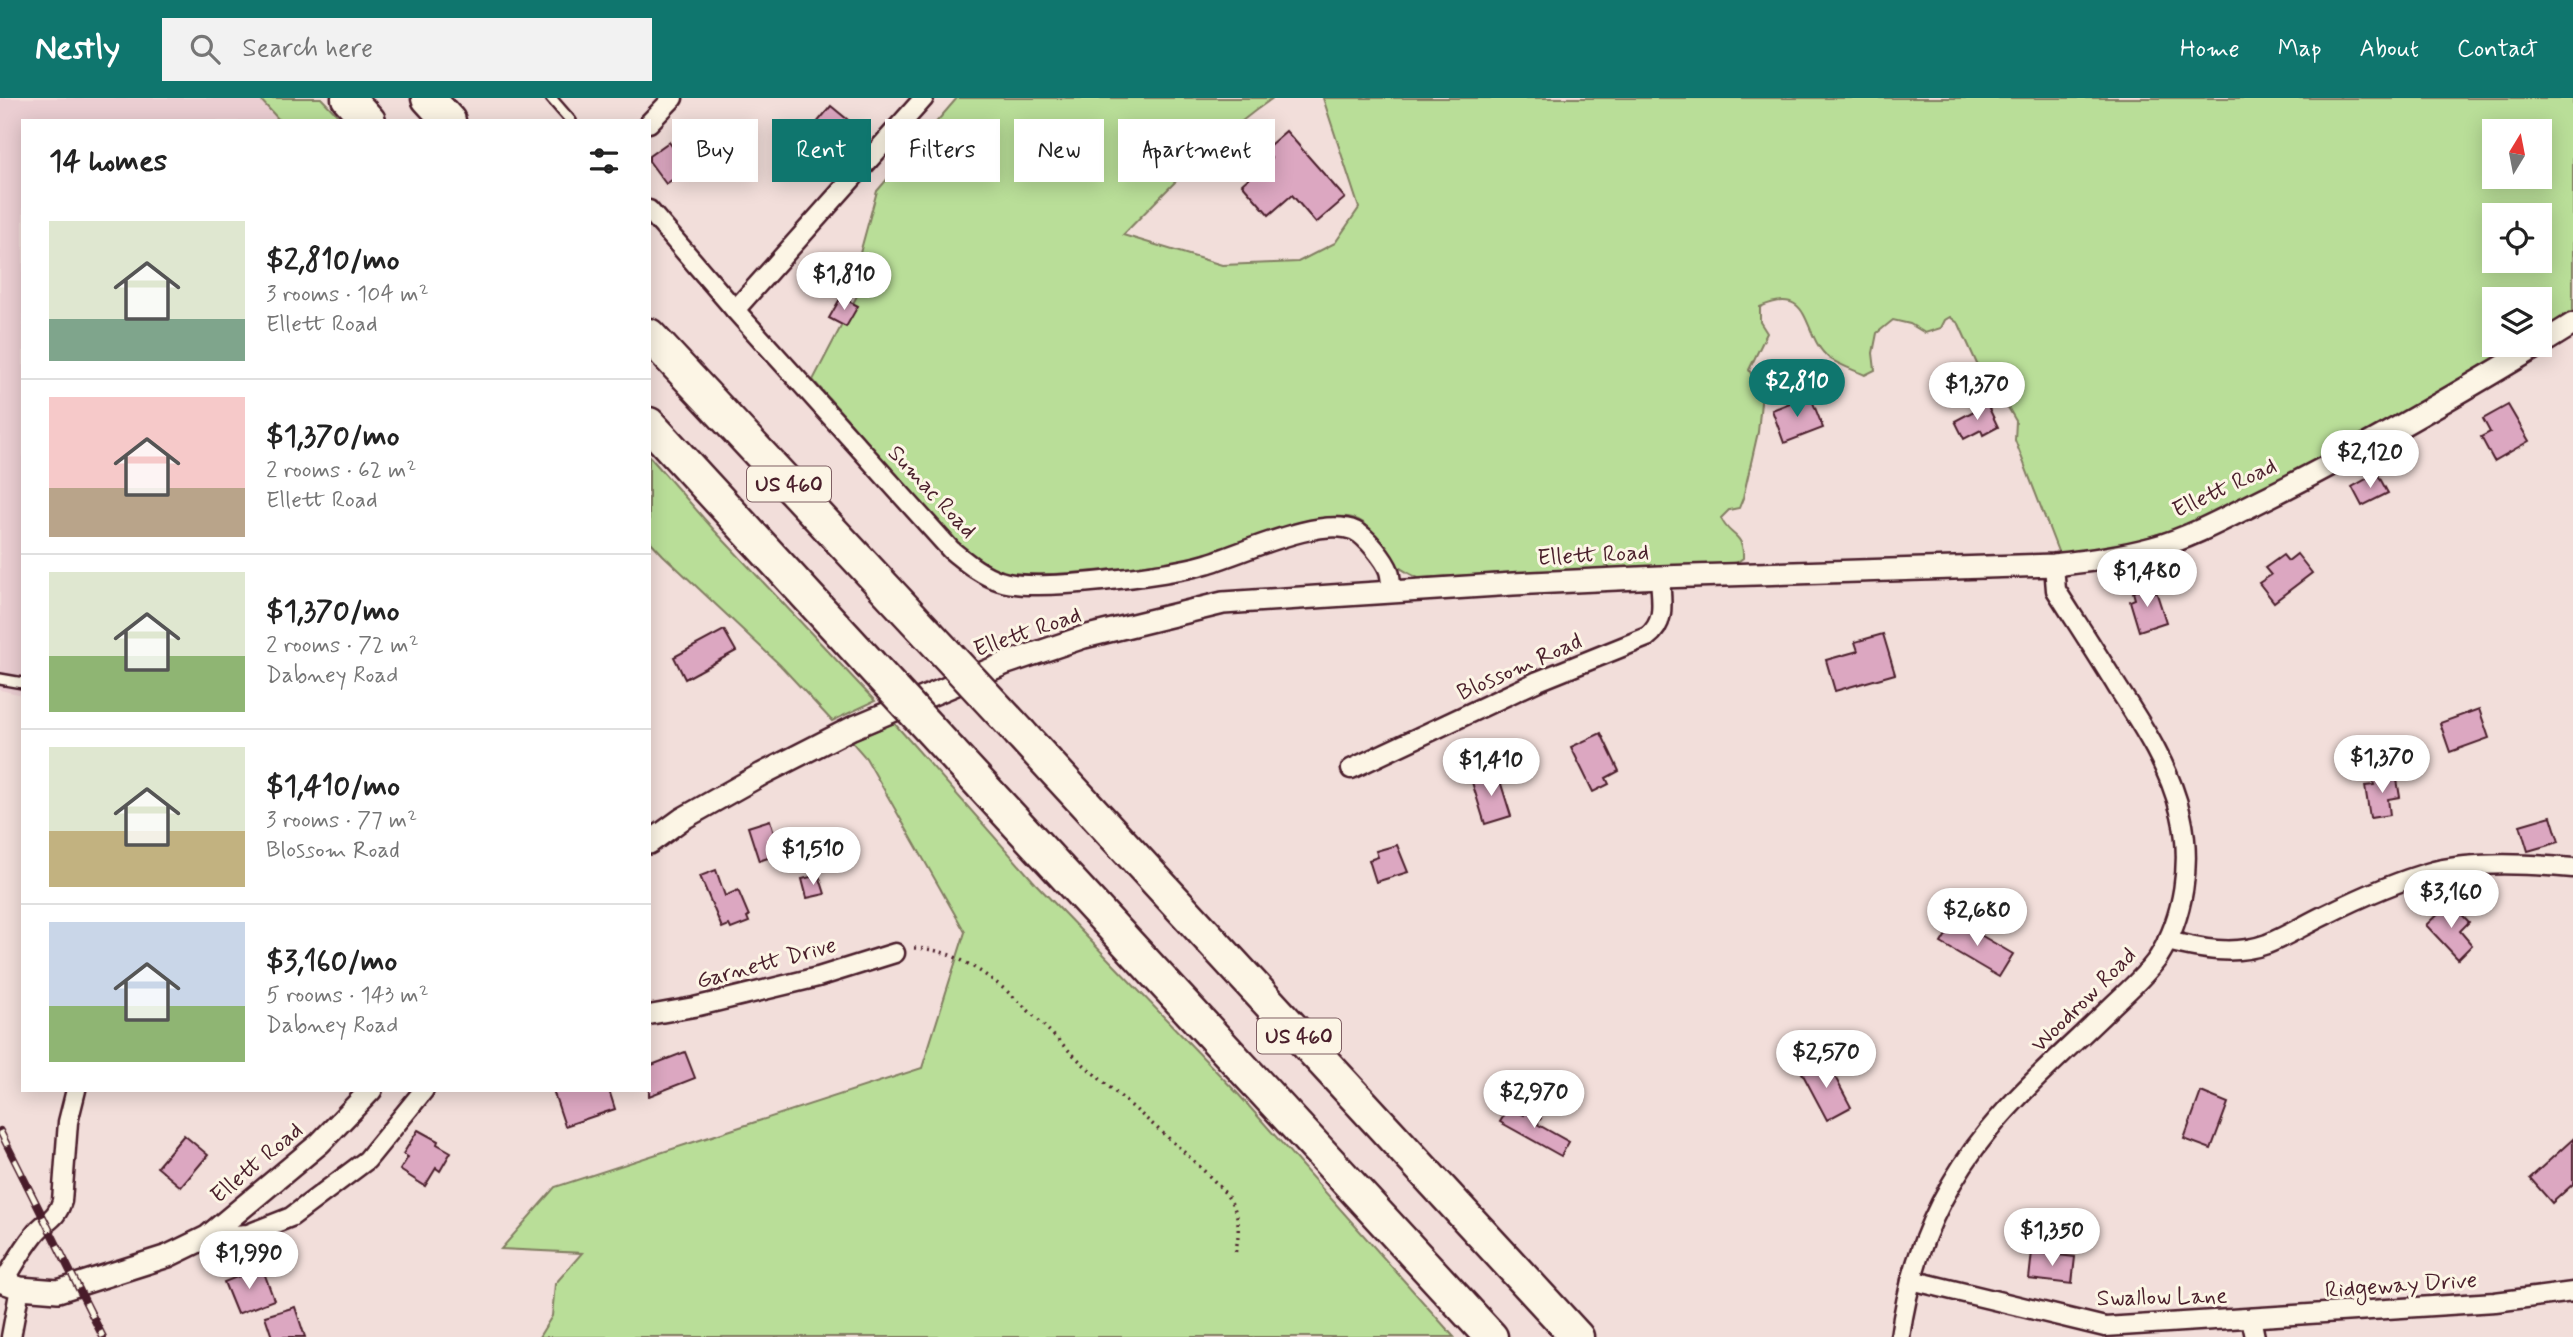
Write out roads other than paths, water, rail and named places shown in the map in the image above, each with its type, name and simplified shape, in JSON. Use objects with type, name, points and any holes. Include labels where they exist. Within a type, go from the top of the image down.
[{"type":"highway","points":[[348,98],[367,119]]},
{"type":"highway","points":[[428,98],[447,119]]},
{"type":"highway","name":"US 460","points":[[651,337],[1577,1337]]},
{"type":"highway","name":"US 460","points":[[651,426],[1491,1337]]},
{"type":"street","points":[[651,121],[673,98]]},
{"type":"street","points":[[735,310],[924,98]]},
{"type":"street","name":"Sumac Road","points":[[651,213],[951,550],[975,569],[1001,582],[1039,585],[1078,582],[1204,565],[1277,540],[1332,527],[1356,531],[1375,549],[1389,571],[1392,592]]},
{"type":"street","name":"Ellett Road","points":[[2552,337],[2573,324]]},
{"type":"street","name":"Ellett Road","points":[[651,842],[682,820],[762,774],[852,728],[1004,664],[1084,637],[1223,603],[1660,577],[2054,565],[2103,560],[2156,547],[2224,519],[2424,414],[2519,357]]},
{"type":"street","name":"Woodrow Road","points":[[1900,1337],[1911,1280],[1940,1202],[1973,1150],[2026,1089],[2137,983],[2157,960],[2178,912],[2186,876],[2181,814],[2160,757],[2056,590],[2054,565]]},
{"type":"street","name":"Blossom Road","points":[[1351,769],[1538,681],[1647,638],[1655,631],[1662,616],[1660,577]]},
{"type":"street","points":[[2167,941],[2206,950],[2239,949],[2266,944],[2352,903],[2435,871],[2505,865],[2573,868]]},
{"type":"street","name":"Garnett Drive","points":[[651,1015],[818,977],[895,953]]},
{"type":"street","points":[[11,1337],[8,1284],[34,1234],[54,1219],[59,1210],[68,1122],[76,1092]]},
{"type":"street","name":"Ellett Road","points":[[8,1284],[58,1291],[168,1256],[207,1237],[320,1143],[369,1092]]},
{"type":"street","points":[[207,1237],[248,1234],[291,1217],[367,1160],[422,1092]]},
{"type":"street","name":"Swallow Lane","points":[[1911,1280],[2105,1327],[2251,1318]]},
{"type":"street","name":"Ridgeway Drive","points":[[2251,1318],[2495,1302],[2573,1292]]},
{"type":"street","points":[[2251,1318],[2255,1337]]},
{"type":"lane","points":[[551,98],[569,119]]},
{"type":"lane","points":[[0,679],[21,683]]},
{"type":"railway","points":[[0,1131],[103,1337]]}]
